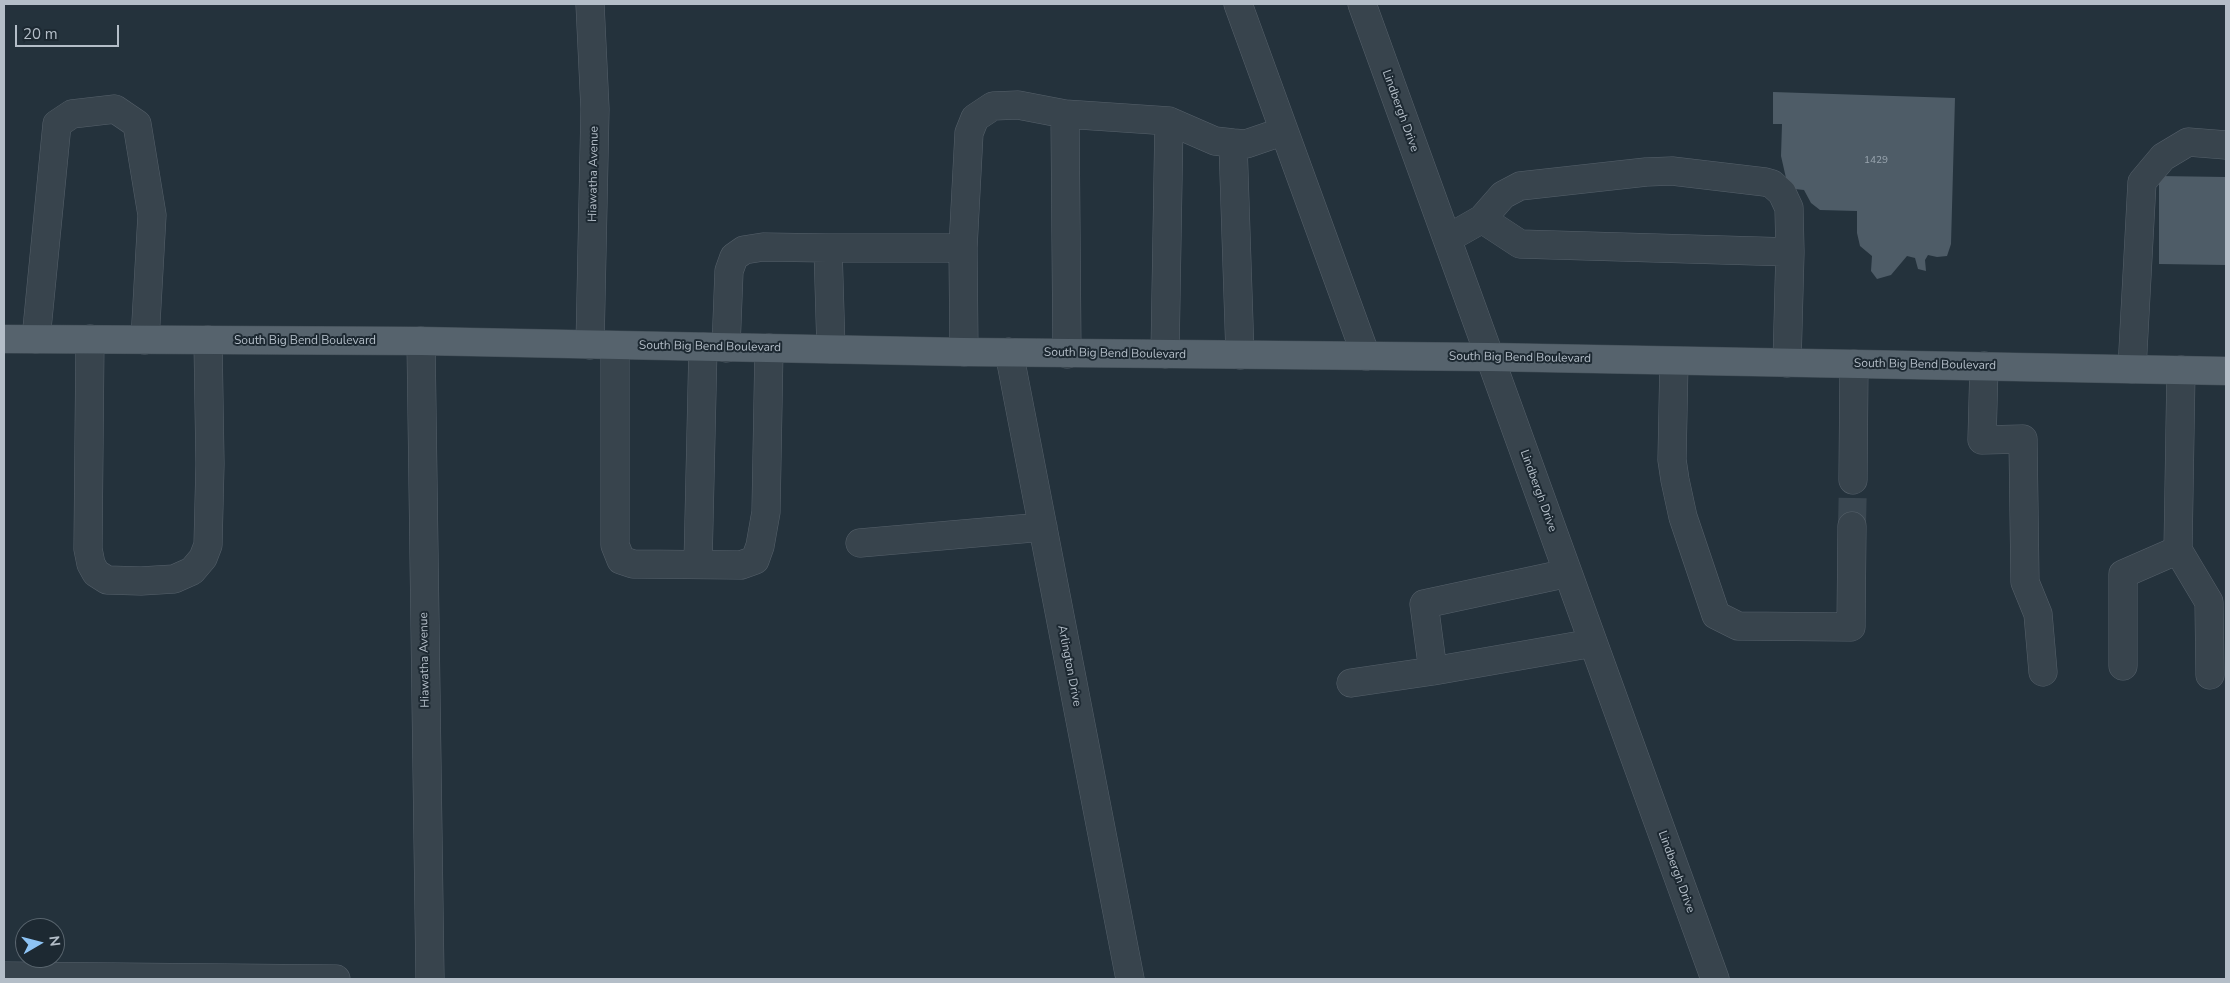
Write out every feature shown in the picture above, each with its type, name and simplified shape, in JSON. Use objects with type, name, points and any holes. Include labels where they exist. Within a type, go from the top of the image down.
[{"type":"main road","name":"South Big Bend Boulevard","points":[[4,339],[421,341],[1067,354],[1489,357],[2226,371]]},
{"type":"street","name":"Hiawatha Avenue","points":[[590,4],[596,109],[602,346],[615,545],[621,560],[633,564],[741,565],[755,560],[760,546],[766,512],[769,348]]},
{"type":"street","points":[[1238,4],[1366,356]]},
{"type":"street","name":"Lindbergh Drive","points":[[1362,4],[1715,979]]},
{"type":"street","points":[[964,352],[963,248],[969,134],[975,118],[993,106],[1018,105],[1066,114],[1169,121],[1215,140],[1233,144],[1246,144],[1284,131]]},
{"type":"street","points":[[36,339],[57,124],[72,114],[115,109],[137,124],[152,215],[145,340]]},
{"type":"street","points":[[1066,114],[1067,354]]},
{"type":"street","points":[[1165,354],[1169,121]]},
{"type":"street","points":[[2132,369],[2142,182],[2163,157],[2188,142],[2226,145]]},
{"type":"street","points":[[1233,144],[1240,355]]},
{"type":"street","points":[[1447,240],[1482,219],[1503,195],[1520,186],[1646,172],[1672,171],[1772,184],[1787,201],[1790,252],[1787,363]]},
{"type":"street","points":[[1482,219],[1520,244],[1790,252]]},
{"type":"street","points":[[698,564],[715,347],[734,257],[744,250],[763,247],[963,248]]},
{"type":"street","points":[[828,248],[831,349]]},
{"type":"street","points":[[90,339],[88,549],[91,564],[96,573],[107,580],[141,581],[174,579],[192,571],[203,558],[208,545],[210,464],[208,340]]},
{"type":"street","name":"Hiawatha Avenue","points":[[421,341],[430,979]]},
{"type":"street","name":"Arlington Drive","points":[[1009,352],[1130,979]]},
{"type":"street","points":[[1674,360],[1672,460],[1675,480],[1683,517],[1716,615],[1738,626],[1852,627],[1852,526]]},
{"type":"street","points":[[1853,480],[1854,364]]},
{"type":"street","points":[[1984,366],[1982,440],[2022,439],[2025,582],[2038,614],[2043,672]]},
{"type":"street","points":[[2180,370],[2178,550],[2209,602],[2210,675]]},
{"type":"street","points":[[860,543],[1042,526]]},
{"type":"street","points":[[2122,666],[2123,574],[2178,550]]},
{"type":"street","points":[[1433,671],[1424,604],[1568,573]]},
{"type":"street","points":[[1351,683],[1433,671],[1593,643]]},
{"type":"street","points":[[4,976],[336,979]]},
{"type":"building","points":[[1773,92],[1955,98],[1951,244],[1947,256],[1937,257],[1928,255],[1925,260],[1926,271],[1918,269],[1915,258],[1907,256],[1891,275],[1877,279],[1871,271],[1872,256],[1860,246],[1857,233],[1857,211],[1820,210],[1811,203],[1804,190],[1795,189],[1786,178],[1781,156],[1782,124],[1773,124]]},
{"type":"building","points":[[2159,176],[2226,177],[2226,265],[2159,264]]},
{"type":"tunnel","points":[[1852,526],[1853,480]]}]
